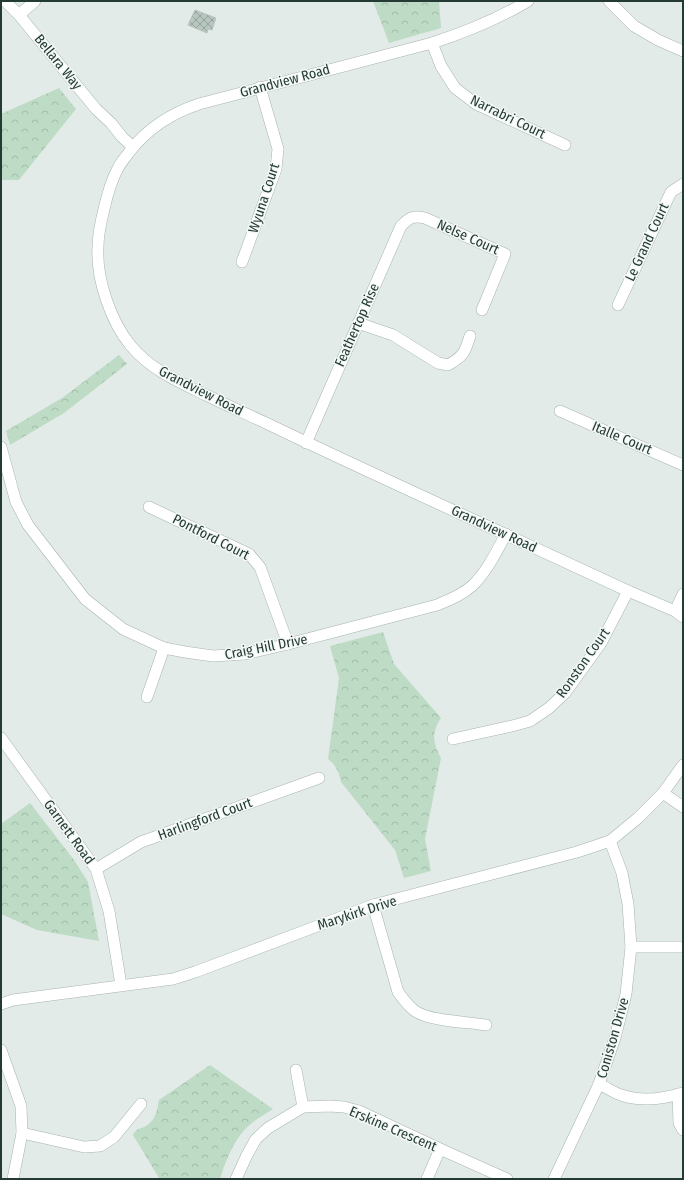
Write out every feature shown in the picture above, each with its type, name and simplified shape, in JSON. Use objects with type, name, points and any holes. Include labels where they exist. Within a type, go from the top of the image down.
[{"type":"street","name":"Bellara Way","points":[[5,1],[19,15],[96,109],[122,136],[136,144]]},
{"type":"street","points":[[19,15],[35,1]]},
{"type":"street","name":"Grandview Road","points":[[528,1],[511,11],[471,30],[432,43],[260,87],[186,108],[173,114],[156,126],[136,144],[118,168],[100,226],[98,249],[99,268],[103,289],[118,326],[131,346],[148,364],[171,378],[306,443],[679,614]]},
{"type":"street","points":[[609,1],[634,26],[683,52]]},
{"type":"street","name":"Narrabri Court","points":[[432,43],[441,66],[455,88],[476,104],[566,145]]},
{"type":"street","name":"Wyuna Court","points":[[242,262],[276,169],[278,149],[260,87]]},
{"type":"street","name":"Le Grand Court","points":[[618,305],[670,192],[683,184]]},
{"type":"street","name":"Feathertop Rise","points":[[306,443],[401,226],[411,218],[418,216]]},
{"type":"street","name":"Nelse Court","points":[[418,216],[506,254],[482,310]]},
{"type":"street","points":[[358,323],[393,335],[438,363],[448,365],[457,360],[464,353],[470,336]]},
{"type":"street","name":"Italle Court","points":[[560,411],[683,464]]},
{"type":"street","name":"Craig Hill Drive","points":[[2,452],[16,502],[28,525],[85,599],[123,629],[164,648],[185,652],[212,656],[245,654],[437,605],[456,598],[472,586],[483,573],[506,534]]},
{"type":"street","name":"Pontford Court","points":[[149,507],[249,554],[260,567],[288,644]]},
{"type":"street","name":"Ronston Court","points":[[453,739],[530,721],[549,708],[565,693],[601,643],[628,591]]},
{"type":"street","points":[[679,614],[683,594]]},
{"type":"street","points":[[147,696],[164,648]]},
{"type":"street","name":"Garnett Road","points":[[1,738],[96,869],[109,911],[121,986]]},
{"type":"street","name":"Marykirk Drive","points":[[1,1004],[13,1000],[173,979],[373,905],[577,852],[610,841],[638,818],[663,794],[683,766]]},
{"type":"street","name":"Harlingford Court","points":[[96,869],[141,842],[319,778]]},
{"type":"street","points":[[663,794],[683,807]]},
{"type":"street","name":"Coniston Drive","points":[[554,1179],[599,1084],[615,1038],[626,994],[631,947],[628,904],[622,873],[610,841]]},
{"type":"street","points":[[373,905],[398,992],[406,1003],[415,1011],[430,1017],[486,1025]]},
{"type":"street","points":[[631,947],[683,947]]},
{"type":"street","points":[[1,1050],[21,1106],[22,1133],[13,1179]]},
{"type":"street","points":[[296,1070],[303,1107]]},
{"type":"street","points":[[599,1084],[621,1095],[642,1099],[681,1094],[679,1123],[683,1130]]},
{"type":"street","points":[[22,1133],[84,1147],[100,1146],[114,1137],[141,1104]]},
{"type":"street","name":"Erskine Crescent","points":[[236,1179],[256,1139],[268,1128],[303,1107],[330,1106],[344,1107],[359,1111],[507,1179]]},
{"type":"street","points":[[427,1179],[440,1149]]},
{"type":"green space","points":[[373,1],[439,1],[441,28],[389,43]]},
{"type":"green space","points":[[59,88],[76,109],[19,180],[1,180],[1,114]]},
{"type":"green space","points":[[119,355],[127,364],[64,413],[10,445],[6,431],[62,398]]},
{"type":"green space","points":[[383,632],[394,664],[441,718],[434,734],[434,738],[436,748],[441,758],[425,839],[431,871],[404,878],[395,850],[341,782],[337,769],[328,759],[339,678],[330,646]]},
{"type":"green space","points":[[30,803],[74,860],[88,882],[99,941],[37,930],[1,914],[1,824]]},
{"type":"green space","points":[[210,1065],[273,1109],[244,1130],[234,1144],[220,1179],[159,1178],[133,1135],[137,1130],[146,1126],[152,1121],[156,1114],[159,1100]]},
{"type":"building","points":[[195,10],[216,18],[212,30],[208,29],[207,33],[188,25]]}]
